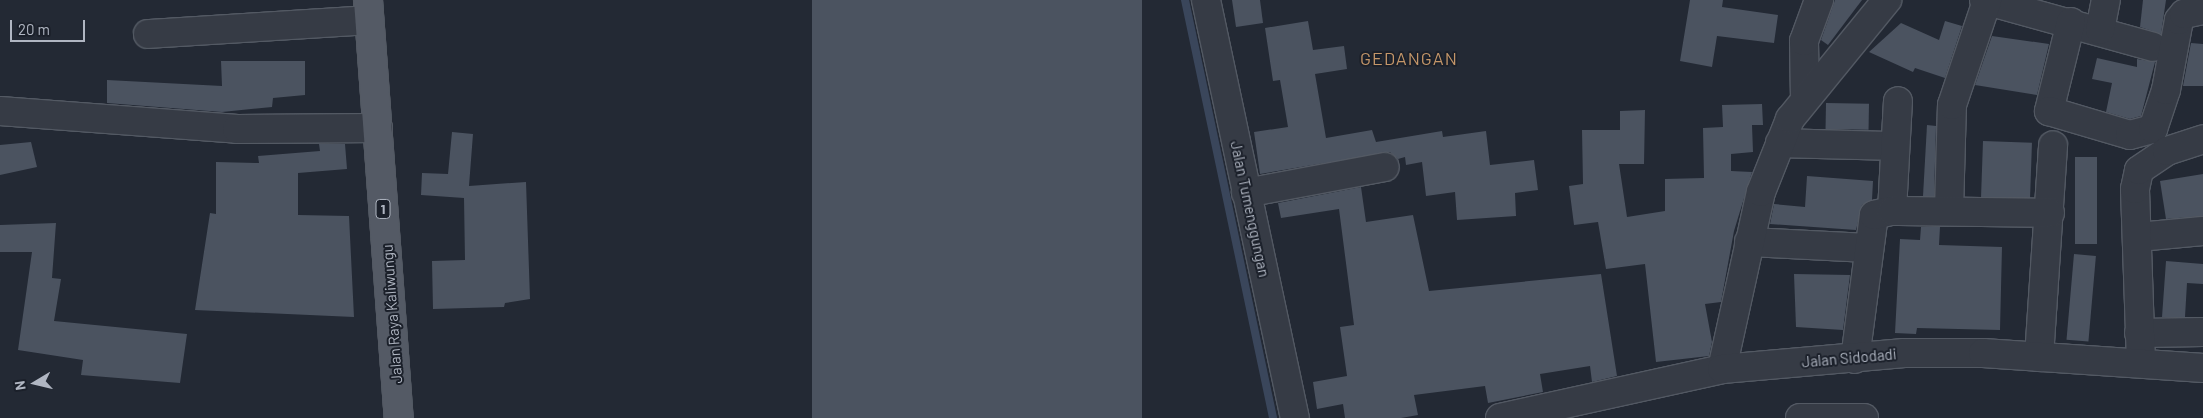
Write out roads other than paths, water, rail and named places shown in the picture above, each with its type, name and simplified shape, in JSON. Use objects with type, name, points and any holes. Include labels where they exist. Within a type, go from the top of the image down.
[{"type":"main road","name":"Jalan Raya Kaliwungu","points":[[369,10],[399,418]]},
{"type":"street","name":"Jalan Tumenggungan","points":[[1206,0],[1295,418]]},
{"type":"street","points":[[1804,92],[1804,40],[1819,0]]},
{"type":"street","points":[[1722,369],[1761,192],[1780,143],[1804,92],[1887,0]]},
{"type":"street","points":[[2100,30],[2106,0]]},
{"type":"street","points":[[1948,211],[1955,94],[1986,1],[2027,6],[2153,48]]},
{"type":"street","points":[[148,34],[369,10]]},
{"type":"street","points":[[2071,22],[2049,111],[2130,135],[2153,129],[2166,90],[2179,20],[2184,14],[2203,10]]},
{"type":"street","points":[[1892,211],[1898,101]]},
{"type":"street","points":[[0,111],[237,129],[378,128]]},
{"type":"street","points":[[2141,362],[2138,238],[2139,170],[2167,151],[2203,139]]},
{"type":"street","points":[[1780,143],[1895,146]]},
{"type":"street","points":[[2039,357],[2053,145]]},
{"type":"street","points":[[1246,193],[1385,167]]},
{"type":"street","points":[[1855,359],[1874,216],[1892,211],[2050,213]]},
{"type":"street","points":[[2138,238],[2203,232]]},
{"type":"street","points":[[1750,242],[1869,248]]},
{"type":"street","points":[[2139,333],[2203,332]]},
{"type":"street","name":"Jalan Sidodadi","points":[[1500,418],[1722,369],[1855,359],[1904,353],[2141,362],[2203,368]]},
{"type":"street","points":[[1800,418],[1864,418]]},
{"type":"waterway","points":[[1185,0],[1273,418]]},
{"type":"district","name":"GEDANGAN","points":[[1409,58]]}]
